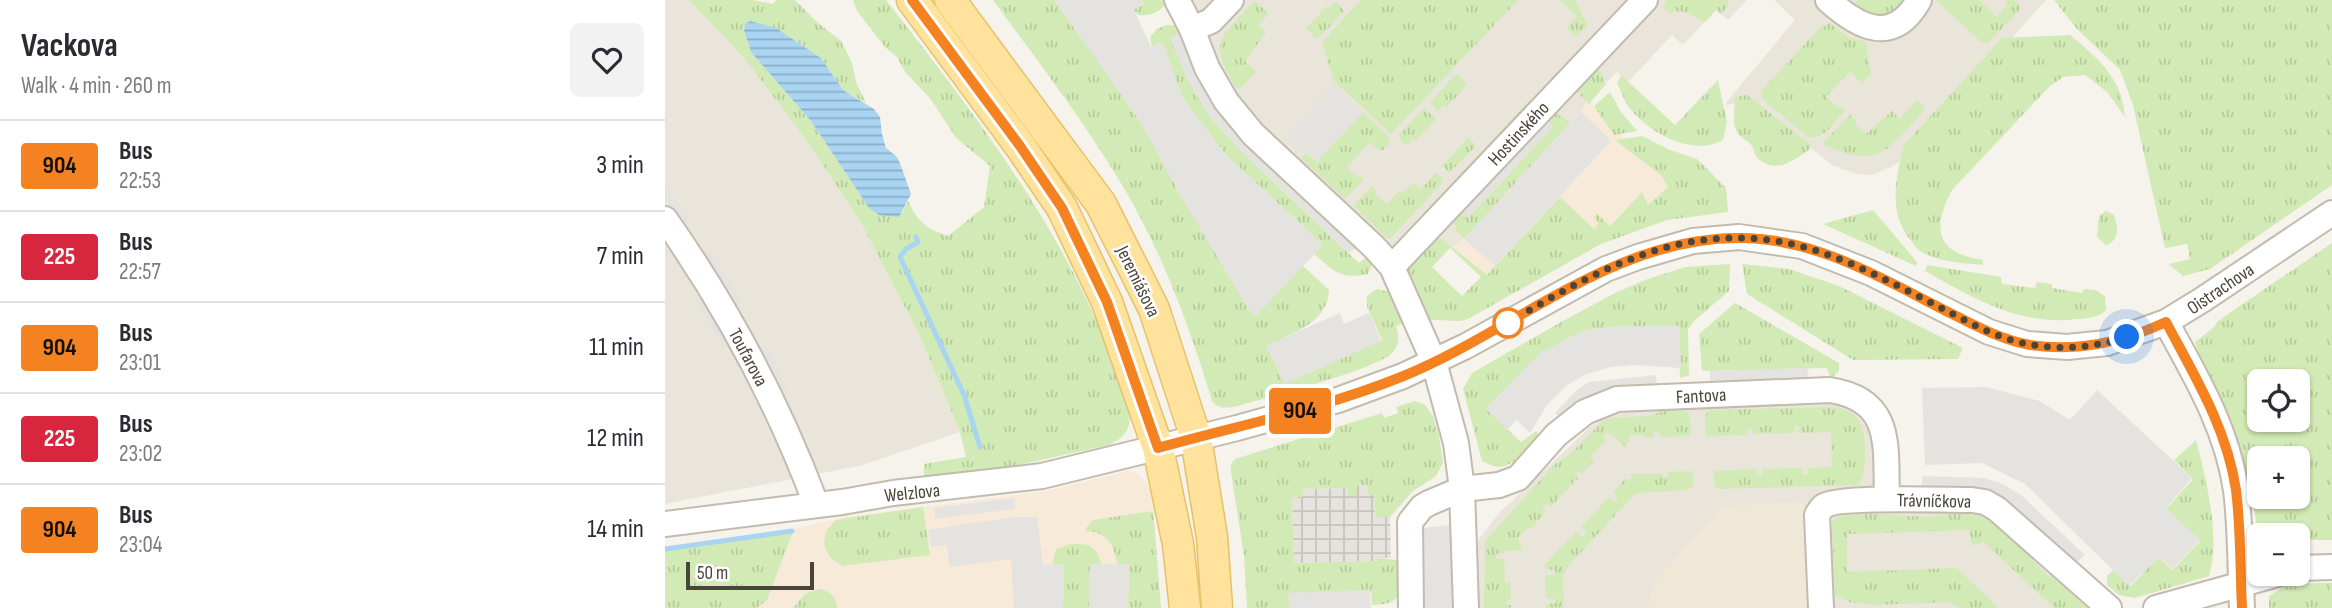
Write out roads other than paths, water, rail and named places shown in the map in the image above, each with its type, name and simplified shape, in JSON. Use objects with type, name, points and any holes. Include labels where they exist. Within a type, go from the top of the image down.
[{"type":"main road","name":"Jeremiášova","points":[[912,0],[1020,146],[1062,208],[1107,302],[1158,448],[1178,544],[1185,608]]},
{"type":"main road","name":"Jeremiášova","points":[[950,0],[1101,204],[1154,309],[1195,438],[1212,537],[1217,608]]},
{"type":"street","points":[[1177,0],[1207,68],[1226,101],[1253,134],[1392,267],[1434,362],[1456,443],[1462,489],[1466,608]]},
{"type":"street","points":[[1192,29],[1211,21],[1231,0]]},
{"type":"street","name":"Hostinského","points":[[1392,267],[1645,0]]},
{"type":"street","points":[[1828,0],[1854,21],[1872,28],[1885,27],[1900,21],[1914,9],[1919,0]]},
{"type":"street","name":"Oistrachova","points":[[1195,438],[1338,400],[1403,376],[1606,270],[1671,246],[1718,238],[1778,241],[1823,253],[1871,273],[1989,332],[2027,344],[2067,347],[2107,343],[2166,322],[2332,212]]},
{"type":"street","name":"Toufarova","points":[[665,219],[697,266],[745,349],[792,444],[816,504]]},
{"type":"street","points":[[2166,322],[2211,408],[2226,449],[2235,488],[2241,596]]},
{"type":"street","name":"Fantova","points":[[1411,608],[1410,522],[1429,503],[1462,489],[1509,483],[1518,478],[1556,435],[1584,412],[1617,399],[1768,391],[1830,390],[1854,395],[1878,415],[1884,445],[1887,499]]},
{"type":"street","name":"Welzlova","points":[[665,524],[842,502],[893,492],[1042,476],[1195,438]]},
{"type":"street","name":"Trávníčkova","points":[[1821,608],[1817,515],[1824,506],[1837,502],[1887,499],[1985,502],[1997,509],[2109,608]]},
{"type":"street","points":[[2310,568],[2332,567]]},
{"type":"street","points":[[2156,608],[2241,596],[2258,586]]},
{"type":"water","points":[[750,21],[776,28],[821,58],[843,90],[874,109],[880,117],[886,148],[900,163],[911,194],[899,217],[879,215],[869,208],[811,121],[751,52],[744,31],[745,24]]},
{"type":"waterway","points":[[916,237],[918,242],[906,249],[900,257],[964,395],[980,447]]},
{"type":"waterway","points":[[665,549],[792,531]]}]
